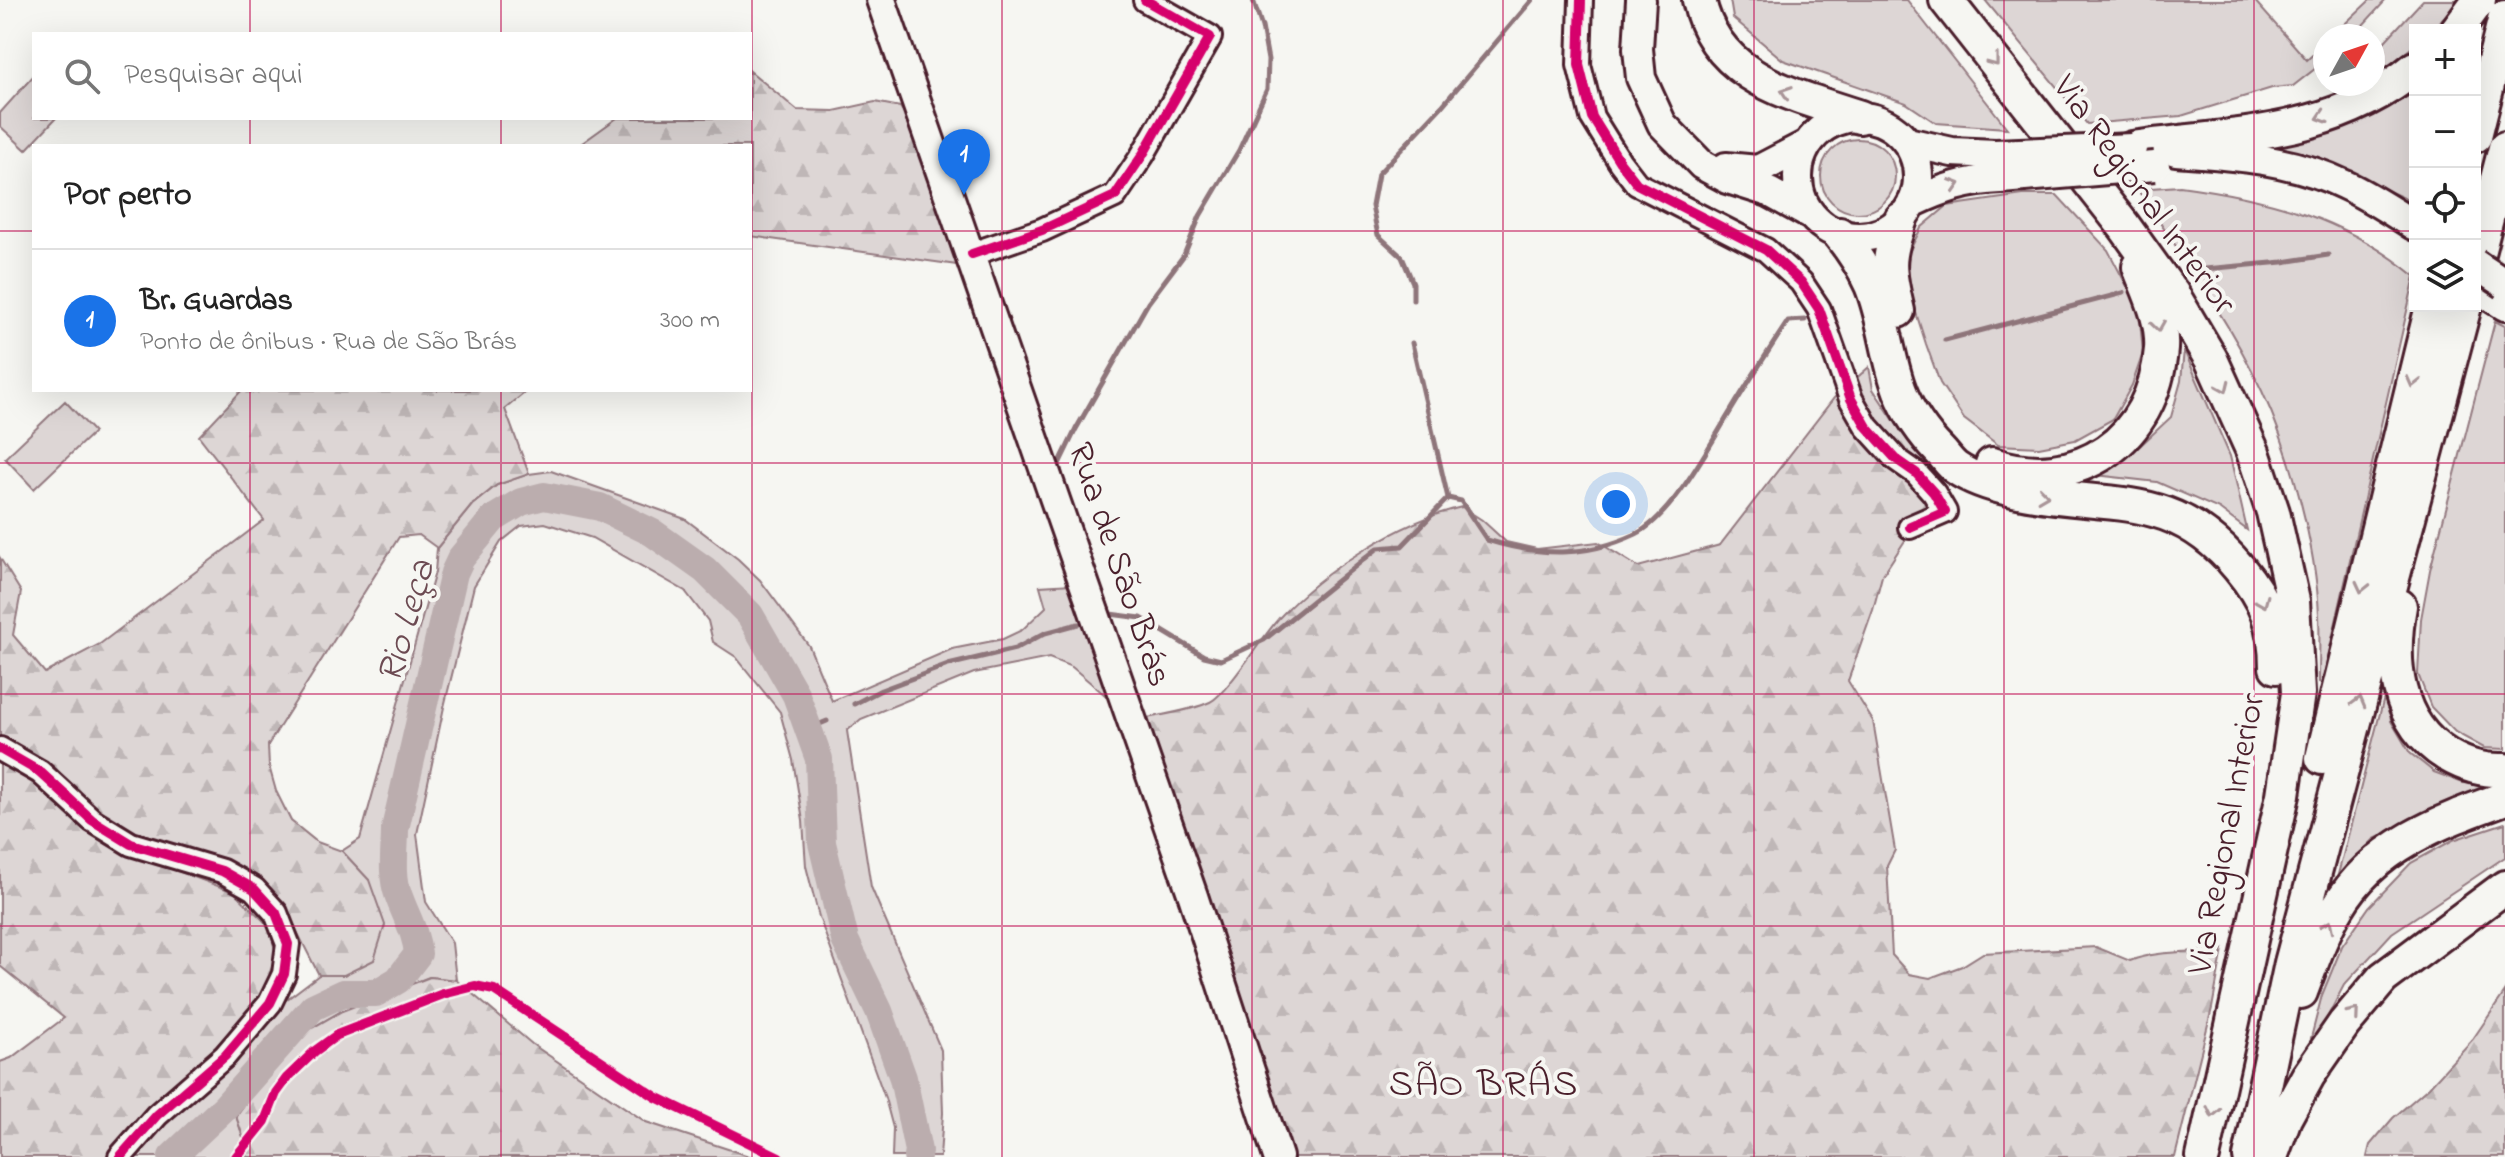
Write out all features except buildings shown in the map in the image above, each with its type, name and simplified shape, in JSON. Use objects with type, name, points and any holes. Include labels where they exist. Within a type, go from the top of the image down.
[{"type":"highway","points":[[1699,0],[1702,16],[1730,61],[1763,83],[1860,117]]},
{"type":"highway","name":"Via Regional Interior","points":[[1946,0],[2124,226],[2172,293],[2211,359],[2253,452],[2273,512],[2293,601],[2298,693],[2283,795],[2203,1157]]},
{"type":"highway","points":[[2461,24],[2479,0]]},
{"type":"highway","points":[[2481,112],[2505,17]]},
{"type":"highway","points":[[2143,157],[2282,130],[2357,106],[2409,72]]},
{"type":"highway","points":[[2481,242],[2505,148]]},
{"type":"highway","points":[[1906,211],[1892,243],[1888,268],[1914,382],[1935,423],[1963,451],[2013,471],[2047,472],[2079,465],[2110,449],[2133,429],[2146,408],[2155,383],[2161,347],[2158,316],[2124,226]]},
{"type":"highway","points":[[1839,234],[1856,256],[1872,287],[1900,392],[1927,438],[1956,468],[1996,486],[2036,495],[2129,504],[2161,511],[2195,526],[2222,547],[2258,590],[2271,622],[2276,649],[2283,795]]},
{"type":"highway","points":[[2223,1067],[2263,983],[2324,751],[2431,312]]},
{"type":"highway","points":[[2250,1157],[2291,963],[2463,312]]},
{"type":"highway","points":[[2423,470],[2396,631],[2399,688],[2407,712],[2420,734],[2437,749],[2464,765],[2488,771],[2505,770]]},
{"type":"highway","points":[[2268,1077],[2321,940],[2339,905],[2364,872],[2398,845],[2430,826],[2505,798]]},
{"type":"highway","points":[[2271,1157],[2285,1118],[2308,1076],[2344,1024],[2383,978],[2505,887]]},
{"type":"main road","name":"Rua de São Brás","points":[[881,0],[972,254],[1037,451],[1193,896],[1278,1157]]},
{"type":"main road","points":[[1641,0],[1638,49],[1641,78],[1662,124],[1702,165],[1728,179],[1769,192],[1811,215],[1824,227],[1839,234],[1861,237],[1883,232],[1906,211],[1943,188],[1972,180],[1998,167]]},
{"type":"main road","points":[[1811,215],[1797,180],[1799,162],[1806,145],[1820,129],[1839,119],[1860,117],[1878,120],[1894,129],[1907,142],[1914,156],[1918,172],[1917,188],[1906,211]]},
{"type":"main road","points":[[1907,142],[1998,167],[2201,153],[2287,164],[2346,185],[2409,233]]},
{"type":"main road","points":[[1702,165],[1758,170],[1806,145]]},
{"type":"main road","points":[[2481,269],[2505,284]]},
{"type":"main road","points":[[2481,291],[2505,306]]},
{"type":"street","points":[[972,254],[1042,230],[1115,196],[1142,156],[1210,37],[1145,0]]},
{"type":"street","points":[[1581,0],[1579,65],[1592,117],[1637,184],[1766,250],[1801,282],[1819,309],[1851,399],[1867,427],[1896,459],[1925,483],[1945,512],[1910,527]]},
{"type":"street","points":[[0,749],[40,772],[92,820],[131,844],[222,871],[254,889],[276,913],[288,944],[284,974],[270,1003],[225,1056],[157,1115],[120,1157]]},
{"type":"green space","points":[[1730,0],[1907,0],[2007,128],[1936,123],[1906,103],[1783,60],[1733,18]]},
{"type":"green space","points":[[1985,0],[2254,0],[2307,60],[2313,54],[2313,70],[2293,86],[2272,88],[2181,116],[2087,124]]},
{"type":"green space","points":[[2370,0],[2386,0],[2364,24],[2345,24]]},
{"type":"green space","points":[[2423,0],[2457,0],[2437,24],[2409,24],[2409,50],[2385,69],[2385,41]]},
{"type":"green space","points":[[752,73],[797,110],[834,111],[875,102],[900,107],[917,132],[964,266],[752,236],[752,144],[581,144],[614,120],[752,120]]},
{"type":"green space","points":[[32,77],[32,120],[54,120],[26,150],[0,126],[0,113]]},
{"type":"green space","points":[[2409,96],[2409,200],[2314,157],[2253,147],[2360,120]]},
{"type":"green space","points":[[1858,139],[1879,145],[1889,155],[1895,176],[1889,197],[1879,207],[1858,213],[1837,207],[1827,197],[1821,176],[1827,155],[1837,145]]},
{"type":"green space","points":[[2180,186],[2275,204],[2333,225],[2361,239],[2409,272],[2409,302],[2322,683],[2319,682],[2319,615],[2313,560],[2283,442],[2262,391],[2235,339],[2137,189]]},
{"type":"green space","points":[[2023,195],[2057,195],[2108,250],[2139,309],[2143,353],[2132,385],[2113,419],[2075,440],[2039,447],[1998,445],[1964,419],[1940,383],[1926,344],[1911,297],[1907,256],[1921,228],[1947,206]]},
{"type":"green space","points":[[2495,321],[2505,326],[2505,749],[2484,748],[2455,732],[2431,707],[2418,674],[2421,619],[2430,570]]},
{"type":"green space","points":[[2184,350],[2230,456],[2247,530],[2219,509],[2157,482],[2096,475],[2126,459],[2171,417],[2181,381]]},
{"type":"green space","points":[[1869,367],[1873,389],[1903,434],[1940,478],[1937,497],[1882,576],[1848,681],[1873,721],[1895,850],[1887,866],[1892,955],[1909,974],[1930,978],[1962,966],[1983,953],[2096,947],[2130,961],[2163,953],[2223,949],[2212,1008],[2175,1157],[1289,1157],[1138,720],[1210,702],[1225,688],[1280,617],[1318,582],[1364,550],[1438,514],[1462,507],[1506,542],[1537,549],[1598,542],[1638,567],[1720,545],[1834,398]]},
{"type":"green space","points":[[240,392],[526,392],[505,409],[529,474],[497,485],[472,505],[437,548],[419,535],[399,537],[268,745],[269,766],[276,791],[291,821],[317,842],[342,851],[369,880],[385,925],[374,960],[344,975],[319,975],[284,906],[232,866],[145,839],[96,812],[0,740],[0,558],[21,592],[13,635],[45,673],[100,644],[264,520],[199,436]]},
{"type":"green space","points":[[65,401],[94,432],[34,489],[5,458]]},
{"type":"green space","points":[[551,471],[685,519],[738,559],[760,580],[809,646],[832,701],[952,649],[1003,639],[1022,630],[1046,607],[1040,586],[1072,584],[1112,701],[1072,667],[1049,658],[974,673],[861,719],[847,731],[871,887],[941,1050],[943,1113],[940,1157],[892,1157],[893,1128],[885,1098],[819,917],[806,866],[803,821],[793,760],[780,712],[736,657],[713,642],[708,621],[685,591],[592,538],[545,523],[521,526],[501,542],[474,586],[417,834],[426,902],[452,943],[456,980],[429,977],[342,1011],[293,1039],[236,1116],[248,1152],[246,1157],[136,1157],[166,1121],[278,1006],[319,975],[344,975],[369,880],[342,851],[360,839],[435,572],[437,548],[472,505],[497,485],[529,474]]},
{"type":"green space","points":[[2385,694],[2389,695],[2391,721],[2410,753],[2434,772],[2463,783],[2497,784],[2374,839],[2353,861],[2341,887],[2335,886]]},
{"type":"green space","points":[[0,760],[41,787],[108,845],[234,892],[269,926],[276,954],[263,997],[187,1077],[139,1117],[107,1157],[0,1157],[0,1062],[11,1058],[64,1018],[0,966]]},
{"type":"green space","points":[[2505,823],[2505,857],[2392,933],[2344,985],[2316,1039],[2311,1038],[2322,995],[2342,946],[2369,907],[2411,863],[2453,840]]},
{"type":"green space","points":[[430,977],[456,980],[532,1044],[646,1122],[752,1157],[246,1157],[248,1151],[236,1116],[293,1039],[342,1011]]},
{"type":"green space","points":[[2505,992],[2505,1157],[2367,1157],[2370,1145],[2393,1118],[2429,1087],[2473,1039]]},
{"type":"waterway","points":[[1063,482],[1059,464],[1076,429],[1148,303],[1184,255],[1200,216],[1239,150],[1267,89],[1268,60],[1253,0]]},
{"type":"waterway","points":[[1413,300],[1413,283],[1402,257],[1378,235],[1372,206],[1378,174],[1442,106],[1532,0]]},
{"type":"waterway","points":[[2205,269],[2328,255]]},
{"type":"waterway","points":[[1945,340],[2123,293]]},
{"type":"waterway","points":[[1448,498],[1461,501],[1487,540],[1525,549],[1580,551],[1636,534],[1664,512],[1690,478],[1788,321],[1805,320]]},
{"type":"waterway","points":[[1104,598],[1110,614],[1141,618],[1204,656],[1221,660],[1264,640],[1378,548],[1402,546],[1448,498],[1412,343]]},
{"type":"waterway","name":"Rio Leça","points":[[172,1157],[225,1107],[313,1007],[343,993],[376,993],[398,980],[418,954],[413,930],[396,886],[395,829],[454,573],[461,558],[493,519],[521,502],[544,496],[600,507],[653,533],[705,570],[750,615],[796,695],[819,759],[822,843],[845,940],[879,1011],[903,1078],[917,1157]]},
{"type":"waterway","points":[[854,704],[881,690],[948,665],[1015,649],[1045,633],[1078,624]]},
{"type":"waterway","points":[[808,729],[827,721]]},
{"type":"cycle path","points":[[972,254],[1042,230],[1115,196],[1142,156],[1210,37],[1145,0]]},
{"type":"cycle path","points":[[1581,0],[1579,65],[1592,117],[1620,162],[1637,184],[1766,250],[1801,282],[1819,309],[1851,399],[1867,427],[1896,459],[1916,473],[1934,493],[1945,512],[1910,527]]},
{"type":"cycle path","points":[[0,749],[40,772],[92,820],[131,844],[222,871],[254,889],[276,913],[288,944],[284,974],[270,1003],[225,1056],[157,1115],[120,1157]]},
{"type":"cycle path","points":[[236,1157],[265,1121],[276,1093],[287,1078],[337,1035],[443,994],[475,986],[494,990],[656,1097],[779,1157]]},
{"type":"place","name":"Br. Guardas","points":[[964,195]]},
{"type":"district","name":"SÃO BRÁS","points":[[1484,1086]]}]
